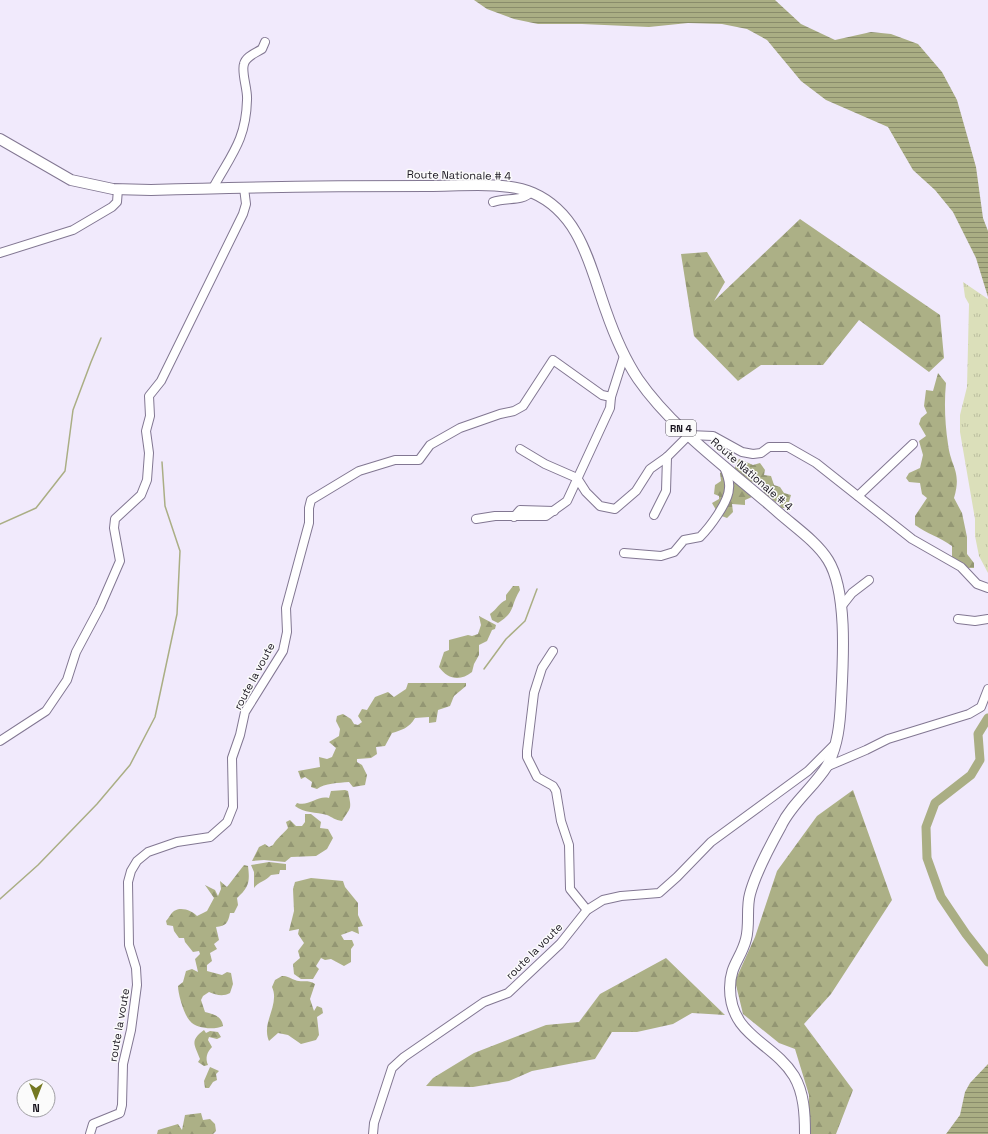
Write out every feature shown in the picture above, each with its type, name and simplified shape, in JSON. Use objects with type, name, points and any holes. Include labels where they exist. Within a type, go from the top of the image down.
[{"type":"main road","name":"Route Nationale # 4","points":[[0,139],[71,180],[118,189],[512,187],[530,192],[554,205],[575,230],[592,268],[606,312],[624,356],[637,378],[657,405],[821,552],[829,562],[840,591],[841,699],[837,743],[826,767],[783,821],[760,871],[749,896],[746,941],[731,969],[730,984],[730,1001],[738,1022],[792,1072],[802,1096],[805,1134]]},
{"type":"street","points":[[213,188],[236,150],[244,133],[247,118],[248,95],[243,65],[246,58],[262,49],[265,42]]},
{"type":"street","points":[[0,741],[46,711],[53,702],[67,680],[76,652],[100,607],[120,561],[114,528],[115,519],[141,495],[147,480],[149,453],[146,430],[150,416],[149,396],[161,381],[243,214],[246,204],[244,188]]},
{"type":"street","points":[[0,253],[73,230],[112,207],[117,202],[118,189]]},
{"type":"street","points":[[494,202],[506,198],[523,198],[530,192]]},
{"type":"street","points":[[476,519],[495,516],[546,516],[554,512],[567,501],[610,408],[611,397],[624,356]]},
{"type":"street","name":"route la voute","points":[[90,1134],[93,1124],[120,1113],[122,1105],[123,1064],[130,1037],[137,985],[136,968],[129,945],[128,882],[131,871],[137,862],[148,852],[177,842],[210,837],[227,822],[233,807],[232,758],[240,735],[245,712],[283,650],[287,632],[286,608],[309,524],[309,508],[311,500],[359,471],[395,460],[419,460],[430,445],[460,428],[519,409],[553,360],[602,395],[611,397]]},
{"type":"street","points":[[520,449],[545,464],[577,478],[586,492],[600,506],[615,509],[636,491],[650,469],[667,457],[689,435],[713,436],[742,452],[753,454],[761,453],[768,447],[788,447],[816,463],[912,539],[961,567],[977,584],[988,588]]},
{"type":"street","points":[[858,496],[913,444]]},
{"type":"street","points":[[654,516],[666,491],[667,457]]},
{"type":"street","points":[[624,553],[661,556],[674,552],[684,540],[700,537],[713,522],[730,490],[728,476],[722,464]]},
{"type":"street","points":[[841,607],[852,593],[869,580]]},
{"type":"street","points":[[958,619],[974,621],[988,619]]},
{"type":"street","points":[[553,652],[542,668],[534,693],[527,745],[527,757],[537,777],[553,786],[556,791],[561,821],[569,844],[570,889],[588,910]]},
{"type":"street","points":[[826,767],[888,739],[969,714],[981,707],[988,689]]},
{"type":"street","name":"route la voute","points":[[373,1134],[374,1123],[392,1068],[404,1057],[484,1002],[508,993],[560,944],[588,910],[603,900],[621,896],[659,893],[677,877],[710,842],[808,771],[837,743]]},
{"type":"green space","points":[[800,219],[940,315],[944,358],[929,372],[859,320],[823,365],[761,365],[738,381],[694,336],[681,254],[707,252],[725,282],[714,301]]},
{"type":"green space","points":[[963,282],[988,299],[988,573],[979,556],[975,536],[975,519],[960,432],[960,415],[967,387],[969,304],[965,297]]},
{"type":"green space","points":[[938,373],[946,383],[945,406],[947,436],[949,452],[957,482],[954,498],[962,513],[967,537],[967,554],[974,563],[974,568],[966,568],[952,558],[952,546],[915,525],[915,516],[927,498],[922,494],[920,483],[909,482],[906,478],[909,473],[920,468],[923,455],[919,441],[926,436],[919,424],[921,418],[927,413],[924,406],[926,390],[933,391]]},
{"type":"green space","points":[[739,459],[753,465],[760,463],[765,470],[764,475],[771,476],[774,485],[780,487],[784,493],[791,495],[789,502],[786,502],[786,508],[781,508],[779,504],[765,495],[760,485],[746,479],[734,469]]},
{"type":"green space","points":[[724,470],[731,481],[739,481],[750,492],[752,497],[745,500],[745,505],[732,504],[733,512],[727,518],[719,515],[712,503],[719,499],[719,496],[714,494],[715,485],[721,481],[720,473]]},
{"type":"green space","points":[[513,586],[519,586],[520,590],[510,612],[498,623],[492,620],[490,614],[506,600],[506,595]]},
{"type":"green space","points":[[479,616],[496,625],[487,641],[479,645],[479,655],[472,672],[459,678],[446,675],[439,667],[444,652],[449,650],[449,640],[478,634],[481,625]]},
{"type":"green space","points":[[408,683],[466,683],[466,686],[454,696],[450,706],[438,710],[436,722],[429,723],[429,717],[415,718],[402,730],[392,733],[385,746],[376,747],[377,754],[371,758],[357,759],[357,762],[362,765],[367,775],[365,785],[353,787],[349,782],[328,784],[317,789],[311,787],[312,782],[305,777],[301,779],[298,771],[320,767],[319,757],[327,759],[332,757],[336,748],[329,742],[339,736],[340,729],[336,721],[337,716],[343,714],[351,719],[354,724],[358,725],[362,722],[358,716],[362,709],[367,710],[375,697],[388,692],[394,697],[406,689]]},
{"type":"green space","points":[[853,790],[892,900],[831,994],[804,1024],[853,1090],[836,1134],[808,1134],[809,1095],[795,1049],[779,1043],[743,1014],[735,981],[755,937],[777,871],[817,816]]},
{"type":"green space","points":[[331,791],[348,791],[350,808],[342,821],[327,815],[302,810],[295,806],[297,803],[301,804],[321,798],[329,798]]},
{"type":"green space","points":[[305,814],[311,814],[321,822],[320,828],[328,829],[333,838],[327,849],[316,856],[291,857],[285,862],[264,860],[252,861],[259,847],[265,844],[269,847],[273,845],[288,828],[286,822],[290,820],[296,826],[302,826],[305,822]]},
{"type":"green space","points":[[269,862],[286,864],[286,870],[280,870],[279,874],[271,875],[254,888],[254,872],[251,865]]},
{"type":"green space","points":[[244,865],[248,866],[248,884],[237,898],[238,905],[234,913],[230,913],[227,922],[224,925],[216,927],[219,940],[214,944],[217,949],[210,953],[212,961],[207,965],[207,971],[222,975],[227,972],[231,973],[233,984],[230,993],[220,995],[209,992],[203,996],[201,1000],[205,1012],[219,1018],[223,1026],[211,1028],[197,1026],[193,1024],[186,1014],[179,994],[178,986],[183,982],[186,971],[192,969],[198,972],[195,959],[200,954],[199,951],[193,952],[185,942],[184,938],[179,938],[174,931],[173,926],[167,925],[166,921],[173,912],[180,909],[193,912],[197,916],[207,911],[214,898],[205,885],[215,890],[218,896],[221,889],[220,881],[227,887]]},
{"type":"green space","points":[[311,878],[343,881],[345,887],[358,903],[358,915],[363,926],[358,927],[359,934],[352,931],[341,935],[344,940],[352,940],[354,945],[351,949],[351,962],[344,966],[331,959],[325,960],[321,958],[316,966],[319,969],[313,979],[301,979],[294,974],[293,964],[300,958],[298,951],[304,943],[298,934],[299,929],[289,931],[294,911],[293,889],[295,882]]},
{"type":"green space","points":[[666,958],[725,1015],[692,1013],[673,1024],[637,1032],[612,1032],[595,1059],[532,1071],[509,1081],[473,1087],[426,1086],[433,1078],[474,1053],[546,1025],[579,1022],[600,994]]},
{"type":"green space","points":[[282,976],[315,984],[310,999],[314,1011],[317,1006],[322,1008],[323,1013],[317,1017],[319,1035],[316,1040],[301,1044],[288,1035],[278,1033],[269,1041],[267,1027],[274,998],[272,987],[275,980]]},
{"type":"green space","points":[[204,1030],[206,1033],[210,1031],[218,1032],[221,1037],[217,1039],[209,1037],[208,1040],[212,1047],[207,1055],[208,1065],[204,1066],[198,1062],[200,1059],[194,1043],[196,1037]]},
{"type":"green space","points":[[210,1067],[219,1071],[216,1074],[217,1080],[213,1082],[209,1088],[205,1088],[204,1081]]},
{"type":"green space","points":[[201,1113],[203,1120],[210,1119],[215,1124],[216,1131],[213,1134],[157,1134],[158,1130],[178,1124],[182,1130],[185,1115]]},
{"type":"shaded area","points":[[474,0],[775,0],[801,24],[835,40],[871,32],[891,34],[918,44],[942,72],[957,100],[976,167],[983,218],[988,231],[988,297],[976,258],[953,212],[935,190],[913,170],[888,127],[826,100],[801,81],[767,40],[747,29],[722,24],[688,23],[649,27],[538,24],[514,19],[487,9]]},
{"type":"shaded area","points":[[988,1064],[988,1134],[946,1134],[960,1115],[965,1092],[970,1083]]},
{"type":"waterway","points":[[0,524],[36,508],[65,471],[73,410],[101,338]]},
{"type":"waterway","points":[[0,899],[38,865],[97,804],[130,765],[155,717],[177,614],[180,551],[165,506],[162,462]]},
{"type":"waterway","points":[[484,669],[506,639],[525,621],[537,589]]},
{"type":"waterway","points":[[988,718],[978,734],[980,760],[971,775],[935,803],[926,827],[927,858],[941,897],[966,934],[988,962]]}]
